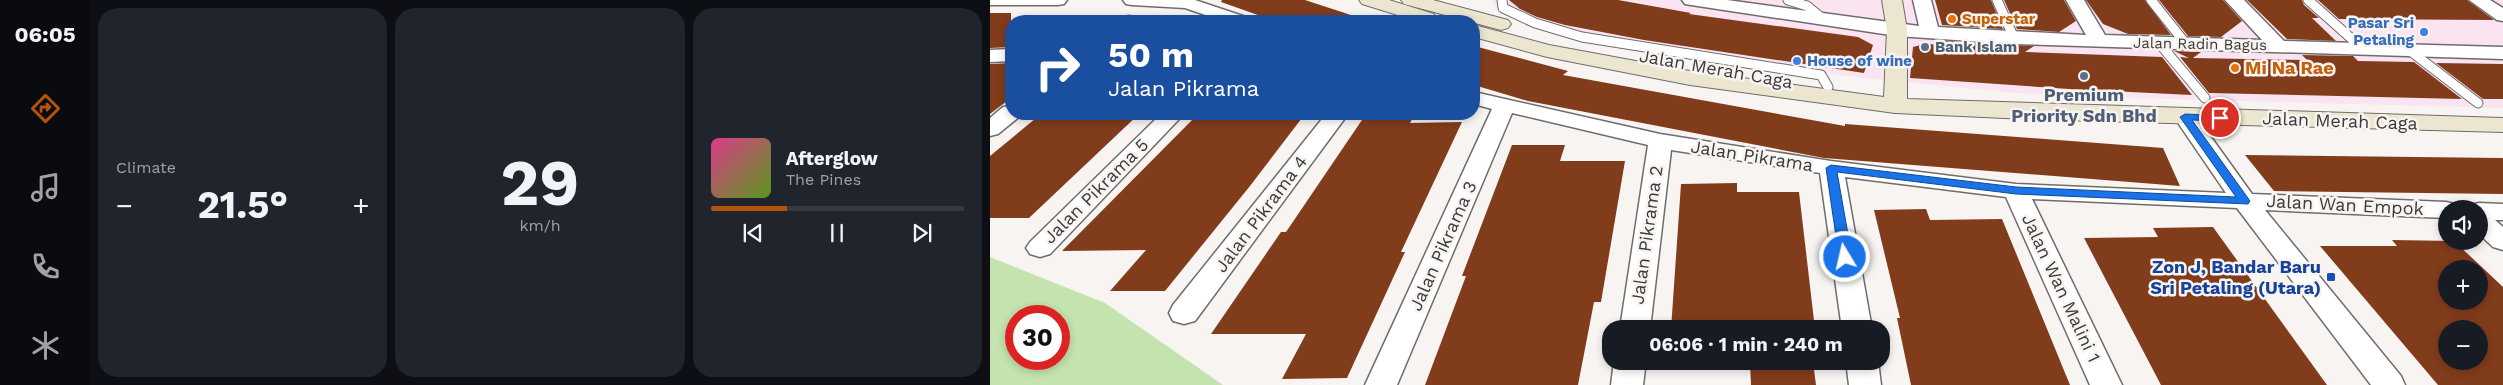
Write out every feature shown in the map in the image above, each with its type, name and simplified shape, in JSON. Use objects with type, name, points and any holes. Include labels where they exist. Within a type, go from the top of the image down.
[{"type":"street","points":[[990,0],[1058,0]]},
{"type":"street","points":[[1132,0],[1182,1],[1223,15]]},
{"type":"street","name":"Jalan Merah Caga","points":[[1369,0],[1421,6],[1470,15]]},
{"type":"street","points":[[1691,0],[1874,27],[1897,37]]},
{"type":"street","points":[[1892,0],[1897,37],[1895,101]]},
{"type":"street","points":[[1922,0],[1930,32]]},
{"type":"street","points":[[2075,0],[2100,42]]},
{"type":"street","points":[[2234,0],[2279,46]]},
{"type":"street","points":[[2478,0],[2503,16]]},
{"type":"street","name":"Jalan Merah Caga","points":[[1480,18],[1562,41],[1699,69],[1828,88],[1895,101]]},
{"type":"street","name":"Jalan Merah Caga","points":[[1480,20],[1547,51],[1690,78],[1895,101],[2027,112],[2503,125]]},
{"type":"street","name":"Jalan Radin Bagus","points":[[1897,37],[1930,32],[2100,42],[2503,53]]},
{"type":"street","points":[[990,56],[1005,55]]},
{"type":"street","name":"Jalan Pikrama","points":[[1480,100],[1504,107],[1660,141],[1831,168],[2016,190],[2244,201]]},
{"type":"street","name":"Jalan Pikrama 3","points":[[1381,385],[1504,107]]},
{"type":"street","points":[[2185,117],[2244,201],[2389,385]]},
{"type":"street","name":"Jalan Pikrama 5","points":[[1040,248],[1167,120]]},
{"type":"street","name":"Jalan Pikrama 4","points":[[1184,314],[1332,120]]},
{"type":"street","name":"Jalan Pikrama 2","points":[[1636,320],[1660,141]]},
{"type":"street","points":[[1831,168],[1855,320]]},
{"type":"street","name":"Jalan Wan Malini 1","points":[[2016,190],[2106,385]]},
{"type":"street","name":"Jalan Wan Empok","points":[[2244,201],[2438,210]]},
{"type":"street","points":[[2488,211],[2503,212]]},
{"type":"street","points":[[2488,228],[2503,241]]},
{"type":"street","points":[[1627,385],[1629,370]]},
{"type":"street","points":[[1864,370],[1866,385]]},
{"type":"lane","points":[[1502,0],[1503,8],[1535,23],[1582,37],[1821,75],[1828,88]]},
{"type":"lane","points":[[1788,0],[1803,2],[1823,19]]},
{"type":"lane","points":[[1997,0],[2014,38]]},
{"type":"lane","points":[[2151,0],[2186,44]]},
{"type":"lane","points":[[2308,0],[2363,49]]},
{"type":"lane","points":[[2159,44],[2205,98]]},
{"type":"lane","points":[[2409,50],[2478,104]]},
{"type":"shaded area","points":[[1493,0],[2503,0],[2503,108],[2096,97],[2017,93],[1864,78],[1696,57],[1536,25],[1503,13],[1492,3]]},
{"type":"green space","points":[[990,257],[1105,303],[1223,385],[990,385]]},
{"type":"building","points":[[1222,0],[1305,0],[1351,15],[1258,15],[1221,2]]},
{"type":"building","points":[[1509,0],[1618,0],[1691,13],[1689,14],[1858,37],[1873,45],[1864,73],[1644,40],[1565,25],[1537,17],[1520,9]]},
{"type":"building","points":[[1935,0],[1991,0],[2003,29],[1942,25]]},
{"type":"building","points":[[2004,0],[2064,0],[2076,21],[2059,32],[2017,29]]},
{"type":"building","points":[[2086,0],[2145,0],[2171,35],[2128,34],[2103,24]]},
{"type":"building","points":[[2159,0],[2223,0],[2242,21],[2221,37],[2188,36]]},
{"type":"building","points":[[2247,0],[2302,0],[2304,5],[2319,18],[2312,18],[2336,41],[2287,39]]},
{"type":"building","points":[[2318,0],[2467,0],[2494,20],[2339,19]]},
{"type":"building","points":[[990,13],[1011,13],[1011,15],[1005,15],[1005,47],[990,48]]},
{"type":"building","points":[[1946,41],[2034,46],[2025,52],[2162,57],[2192,95],[1910,78],[1913,47],[1925,44],[1947,45]]},
{"type":"building","points":[[1480,48],[1568,71],[1563,75],[1845,126],[1845,124],[2163,148],[2180,186],[1824,158],[1528,101],[1480,87]]},
{"type":"building","points":[[2174,51],[2201,52],[2193,58],[2307,60],[2302,55],[2353,56],[2358,61],[2414,62],[2462,99],[2209,93],[2180,57],[2189,58]]},
{"type":"building","points":[[1005,63],[1005,103],[990,114],[990,64]]},
{"type":"building","points":[[2436,63],[2503,64],[2503,99],[2483,99]]},
{"type":"building","points":[[1034,120],[1133,120],[1029,218],[990,218],[990,156]]},
{"type":"building","points":[[1192,120],[1300,120],[1165,291],[1110,291],[1146,250],[1062,251]]},
{"type":"building","points":[[1362,120],[1412,120],[1410,123],[1462,122],[1401,252],[1405,252],[1347,378],[1282,379],[1306,334],[1211,334],[1281,232],[1286,232]]},
{"type":"building","points":[[1512,145],[1565,145],[1560,161],[1625,161],[1601,302],[1594,302],[1578,385],[1425,385],[1466,276],[1462,276]]},
{"type":"building","points":[[2245,155],[2503,158],[2503,194],[2274,191]]},
{"type":"building","points":[[1737,183],[1737,192],[1799,192],[1814,320],[1672,320],[1681,184]]},
{"type":"building","points":[[1926,209],[1930,220],[2002,219],[2070,385],[1911,385],[1897,318],[1900,318],[1874,210]]},
{"type":"building","points":[[2213,227],[2327,385],[2161,385],[2084,238],[2158,237],[2153,228]]},
{"type":"building","points":[[2392,240],[2438,241],[2438,250],[2464,250],[2474,260],[2438,260],[2438,310],[2488,310],[2488,273],[2503,287],[2503,385],[2438,385],[2320,246],[2397,246]]},
{"type":"building","points":[[1750,370],[1814,370],[1816,385],[1751,385]]},
{"type":"place","name":"Superstar","points":[[1952,19]]},
{"type":"place","name":"Pasar Sri Petaling","points":[[2424,32]]},
{"type":"place","name":"Bank Islam","points":[[1925,47]]},
{"type":"place","name":"House of wine","points":[[1797,61]]},
{"type":"place","name":"Mi Na Rae","points":[[2235,68]]},
{"type":"place","name":"Premium Priority Sdn Bhd","points":[[2084,76]]},
{"type":"place","name":"Zon J, Bandar Baru Sri Petaling (Utara)","points":[[2331,277]]},
{"type":"route","points":[[1845,257],[1831,168],[2016,190],[2138,198],[2244,201],[2185,117],[2220,118]]}]
